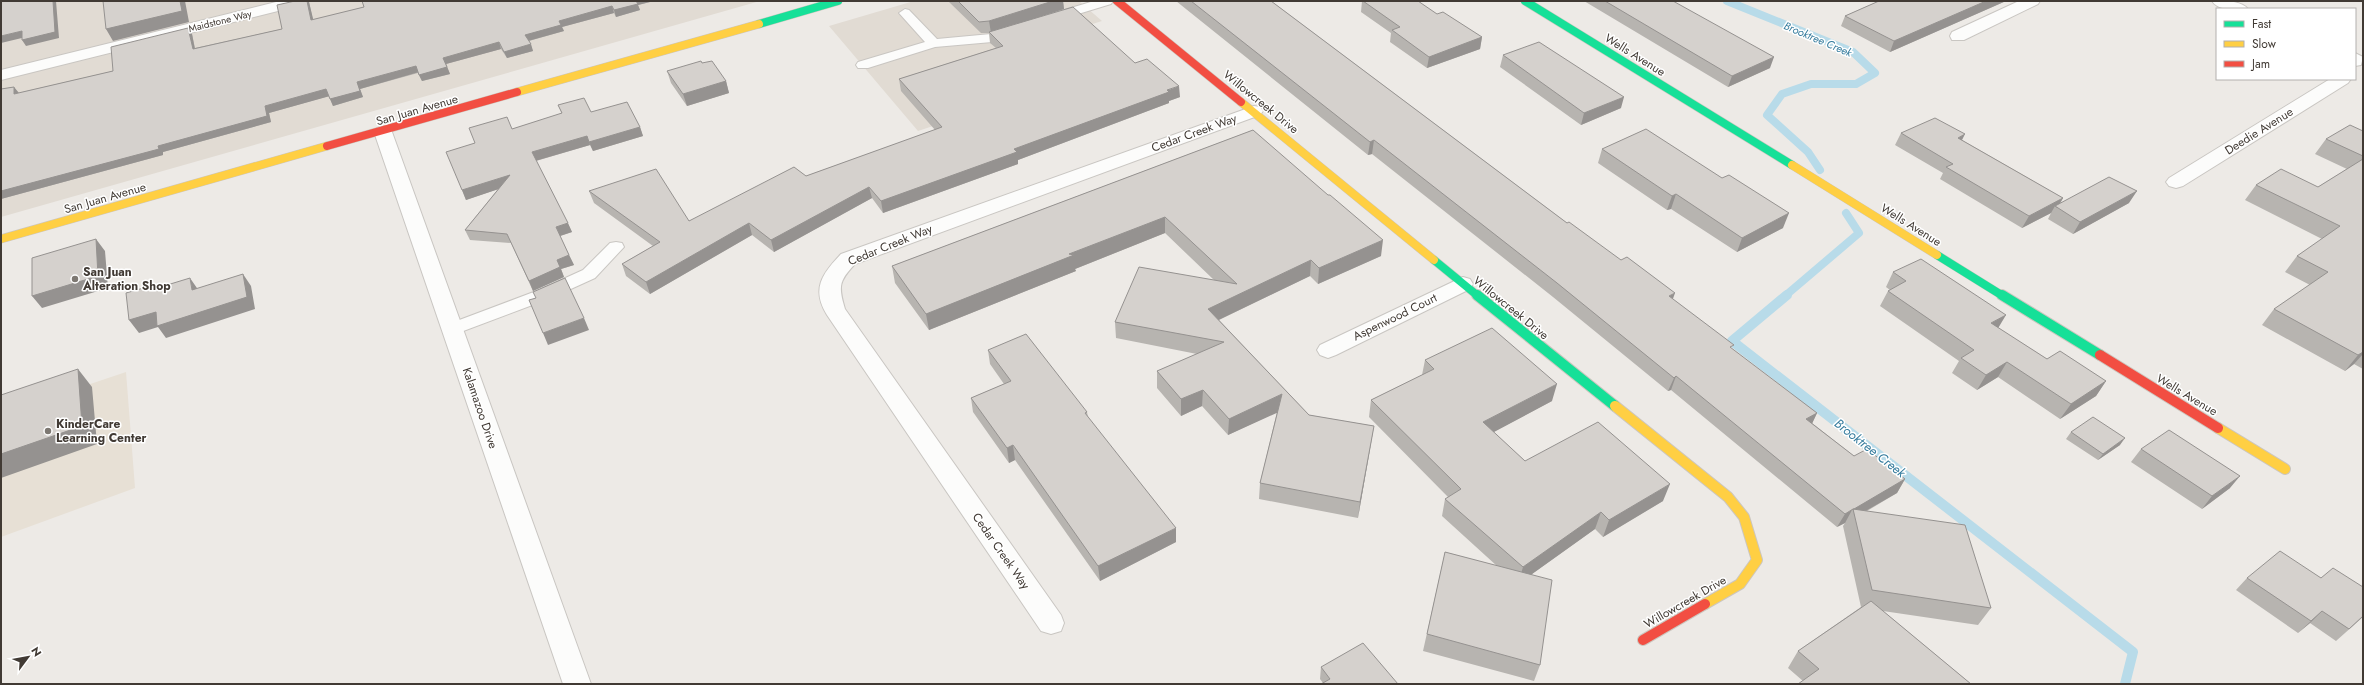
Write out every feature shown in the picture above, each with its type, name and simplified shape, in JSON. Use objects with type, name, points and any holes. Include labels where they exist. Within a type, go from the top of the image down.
[{"type":"street","name":"Maidstone Way","points":[[1,74],[300,1]]},
{"type":"street","name":"San Juan Avenue","points":[[1,239],[383,132],[838,1]]},
{"type":"street","name":"Willowcreek Drive","points":[[1118,1],[1254,111],[1463,284],[1728,497],[1744,517],[1757,560],[1740,584],[1643,640]]},
{"type":"street","name":"Wells Avenue","points":[[1525,1],[2285,469]]},
{"type":"street","points":[[1958,36],[2032,1]]},
{"type":"street","points":[[2220,1],[2238,8]]},
{"type":"street","name":"Deedie Avenue","points":[[2176,182],[2340,80]]},
{"type":"street","name":"Cedar Creek Way","points":[[1051,623],[835,310],[828,288],[833,273],[848,259],[1254,111]]},
{"type":"street","name":"Kalamazoo Drive","points":[[383,132],[577,684]]},
{"type":"street","name":"Aspenwood Court","points":[[1328,350],[1463,284]]},
{"type":"lane","points":[[1046,21],[1106,1]]},
{"type":"lane","points":[[905,13],[934,43]]},
{"type":"lane","points":[[863,65],[934,43],[992,38],[1023,28]]},
{"type":"lane","points":[[452,329],[545,294],[589,274],[616,247]]},
{"type":"shaded area","points":[[1,1],[760,1],[1,217]]},
{"type":"shaded area","points":[[914,1],[1079,1],[1102,21],[1004,52],[1041,90],[918,131],[829,26]]},
{"type":"shaded area","points":[[126,372],[135,488],[1,537],[1,414]]},
{"type":"building","points":[[1,1],[53,1],[55,32],[22,40],[22,31],[1,36]]},
{"type":"building","points":[[103,1],[180,1],[182,11],[106,29]]},
{"type":"building","points":[[295,1],[307,1],[311,20],[364,7],[362,1],[636,1],[638,4],[614,10],[612,6],[559,21],[561,25],[525,35],[531,44],[504,52],[499,42],[443,58],[447,67],[419,75],[416,66],[357,82],[360,91],[330,99],[326,89],[265,106],[267,116],[158,146],[159,149],[1,191],[1,89],[14,87],[14,94],[113,71],[111,47],[188,28],[193,49],[282,29],[277,5]]},
{"type":"building","points":[[958,1],[1053,1],[989,21],[979,22]]},
{"type":"building","points":[[1191,1],[1271,1],[1567,223],[1569,222],[1621,260],[1627,257],[1675,293],[1669,296],[1734,345],[1730,347],[1817,413],[1806,419],[1854,456],[1867,449],[1905,479],[1845,514],[1676,376],[1674,378],[1557,283],[1374,140],[1370,142]]},
{"type":"building","points":[[1363,1],[1418,1],[1437,14],[1443,12],[1482,37],[1429,57],[1392,30],[1400,27]]},
{"type":"building","points":[[1605,1],[1673,1],[1774,57],[1732,76]]},
{"type":"building","points":[[1879,1],[1986,1],[1894,41],[1845,16]]},
{"type":"building","points":[[1073,7],[1135,63],[1147,59],[1179,86],[1167,90],[1169,92],[1014,149],[1017,152],[881,201],[869,187],[771,240],[749,223],[646,282],[622,264],[660,242],[589,191],[656,169],[689,221],[794,167],[806,176],[942,127],[899,79],[1003,46],[989,32]]},
{"type":"building","points":[[1539,42],[1624,97],[1584,113],[1503,55]]},
{"type":"building","points":[[701,61],[702,63],[712,61],[726,81],[683,94],[667,71]]},
{"type":"building","points":[[584,98],[591,112],[627,102],[640,127],[589,142],[587,136],[532,152],[568,223],[556,227],[569,255],[557,260],[560,267],[529,281],[507,234],[465,230],[510,175],[462,190],[446,152],[475,143],[469,128],[507,117],[512,129],[562,113],[558,105]]},
{"type":"building","points":[[1935,118],[1965,134],[1958,138],[2063,198],[2029,216],[1946,167],[1953,164],[1901,133]]},
{"type":"building","points":[[2350,125],[2363,131],[2363,156],[2326,139]]},
{"type":"building","points":[[1646,129],[1722,178],[1729,175],[1789,213],[1742,238],[1676,194],[1672,196],[1602,149]]},
{"type":"building","points":[[1253,130],[1383,240],[1319,268],[1311,260],[1208,309],[1309,415],[1374,426],[1360,502],[1260,483],[1282,394],[1229,419],[1203,390],[1181,399],[1157,371],[1224,342],[1115,322],[1139,267],[1237,284],[1165,217],[1069,254],[1074,255],[926,314],[892,266]]},
{"type":"building","points":[[2363,159],[2363,352],[2358,355],[2274,309],[2328,272],[2297,256],[2340,226],[2256,185],[2281,169],[2318,187]]},
{"type":"building","points":[[2109,177],[2137,191],[2080,222],[2055,206]]},
{"type":"building","points":[[96,239],[98,276],[32,296],[32,258]]},
{"type":"building","points":[[1921,259],[2006,315],[1991,323],[2047,359],[2060,351],[2106,381],[2071,404],[2007,362],[1986,375],[1961,358],[1974,350],[1888,291],[1906,281],[1893,272]]},
{"type":"building","points":[[243,274],[247,297],[157,326],[156,312],[129,320],[126,293],[154,285],[154,289],[190,278],[192,290]]},
{"type":"building","points":[[565,278],[584,318],[543,333],[529,300],[536,298],[533,292]]},
{"type":"building","points":[[1492,328],[1557,384],[1483,422],[1525,461],[1598,422],[1670,484],[1609,520],[1601,512],[1523,567],[1445,499],[1461,489],[1371,400],[1434,369],[1425,360]]},
{"type":"building","points":[[1026,334],[1087,412],[1085,413],[1176,528],[1098,566],[1013,445],[1007,448],[971,398],[1011,381],[988,350]]},
{"type":"building","points":[[78,369],[82,426],[1,454],[1,395]]},
{"type":"building","points":[[2093,417],[2125,438],[2103,454],[2071,432]]},
{"type":"building","points":[[2169,430],[2240,476],[2212,496],[2141,449]]},
{"type":"building","points":[[1853,509],[1965,525],[1991,608],[1872,590]]},
{"type":"building","points":[[2280,551],[2321,578],[2333,568],[2363,587],[2363,616],[2349,629],[2322,611],[2311,621],[2247,578]]},
{"type":"building","points":[[1445,552],[1552,580],[1540,665],[1427,634]]},
{"type":"building","points":[[1871,601],[1971,684],[1798,684],[1819,669],[1798,651]]},
{"type":"building","points":[[1363,643],[1398,684],[1321,684],[1330,679],[1321,667]]},
{"type":"waterway","name":"Brooktree Creek","points":[[1727,1],[1853,52],[1875,73],[1856,84],[1811,84],[1782,94],[1767,115],[1808,152],[1820,170]]},
{"type":"waterway","name":"Brooktree Creek","points":[[1785,296],[1859,233],[1846,213]]},
{"type":"waterway","name":"Brooktree Creek","points":[[1787,295],[1732,341],[2133,652],[2125,684]]},
{"type":"traffic: fast","points":[[759,24],[838,1]]},
{"type":"traffic: fast","points":[[1525,1],[1792,165]]},
{"type":"traffic: fast","points":[[1937,255],[2100,355]]},
{"type":"traffic: fast","points":[[1434,260],[1615,406]]},
{"type":"traffic: slow","points":[[517,92],[759,24]]},
{"type":"traffic: slow","points":[[1241,102],[1434,260]]},
{"type":"traffic: slow","points":[[1,239],[327,146]]},
{"type":"traffic: slow","points":[[1792,165],[1937,255]]},
{"type":"traffic: slow","points":[[1615,406],[1728,497],[1744,517],[1757,560],[1740,584],[1705,604]]},
{"type":"traffic: slow","points":[[2218,428],[2285,469]]},
{"type":"traffic: jam","points":[[1117,1],[1241,102]]},
{"type":"traffic: jam","points":[[327,146],[517,92]]},
{"type":"traffic: jam","points":[[2100,355],[2218,428]]},
{"type":"traffic: jam","points":[[1643,640],[1705,604]]},
{"type":"place","name":"San Juan Alteration Shop","points":[[75,279]]},
{"type":"place","name":"KinderCare Learning Center","points":[[48,431]]}]
